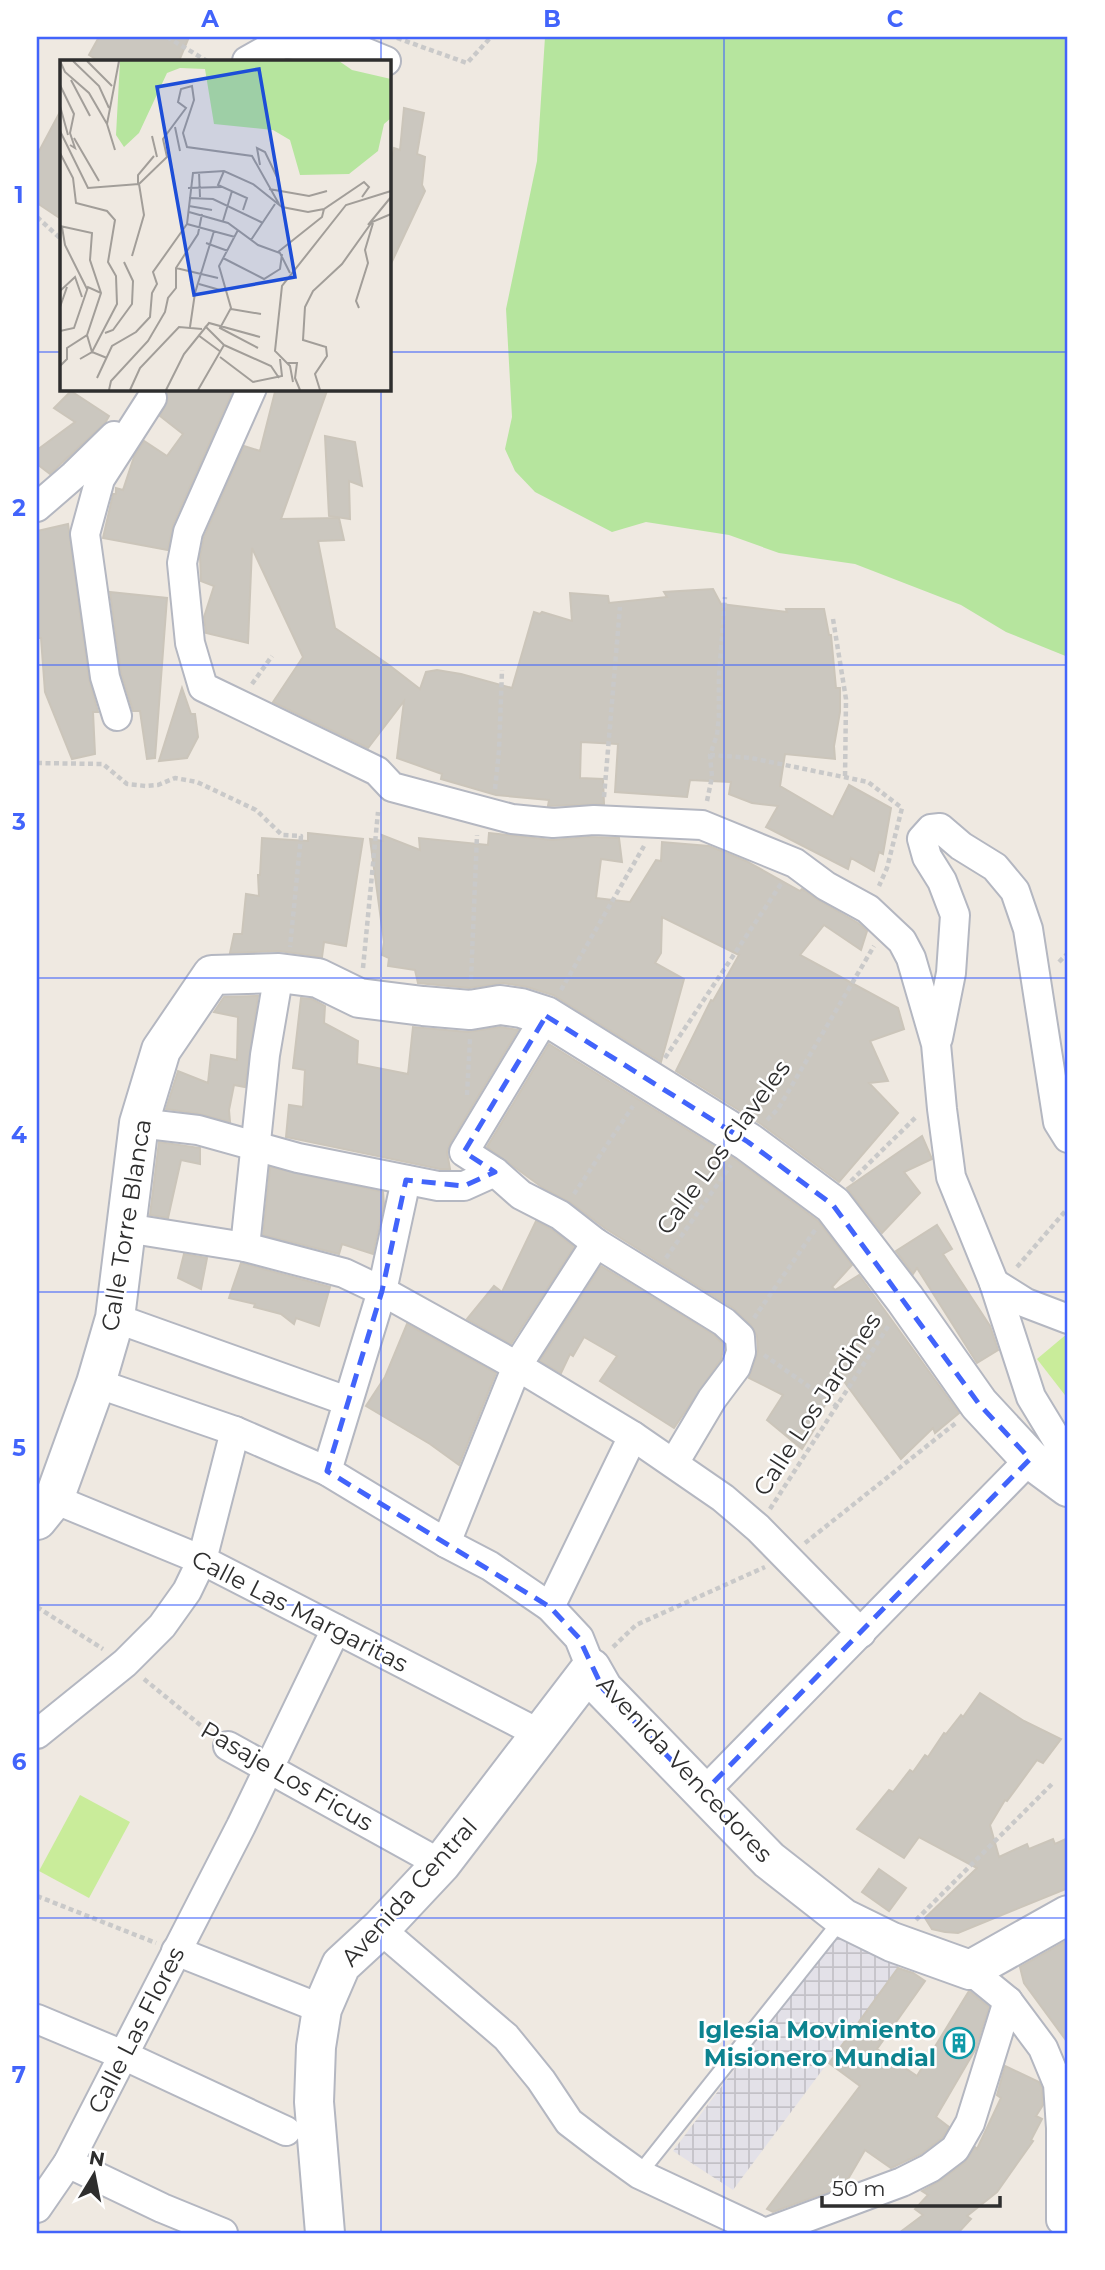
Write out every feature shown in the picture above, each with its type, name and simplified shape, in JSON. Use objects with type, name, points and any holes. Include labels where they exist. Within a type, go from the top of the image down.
[{"type":"street","points":[[249,60],[268,49],[285,44],[364,52],[384,60]]},
{"type":"street","points":[[251,390],[188,532],[182,563],[190,643],[203,687],[377,771],[393,787],[512,819],[554,823],[594,820],[702,825],[795,863],[877,918],[902,941],[911,958],[936,1044],[951,1177],[994,1283],[1031,1397],[1068,1458]]},
{"type":"street","points":[[37,507],[74,475],[157,393]]},
{"type":"street","points":[[117,716],[105,677],[85,534],[100,478],[157,393]]},
{"type":"street","points":[[936,1044],[951,973],[955,915],[942,881],[927,857],[922,839],[931,829],[940,828],[961,846],[995,867],[1015,891],[1028,929],[1058,1122],[1068,1138]]},
{"type":"street","points":[[245,1247],[265,1055],[279,973],[318,978],[359,998],[470,1010],[500,1004],[521,1008],[546,1016],[748,1142],[833,1205],[905,1299],[979,1404],[1030,1459],[1068,1487]]},
{"type":"street","name":"Calle Torre Blanca","points":[[45,1509],[96,1383],[115,1318],[139,1123],[161,1051],[212,975],[279,973]]},
{"type":"street","points":[[546,1016],[464,1152],[495,1172],[521,1195],[560,1215],[596,1243],[651,1279],[724,1322],[740,1337],[741,1352],[736,1367],[712,1399],[674,1463]]},
{"type":"street","points":[[139,1123],[198,1130],[298,1158],[438,1186],[464,1186],[495,1172]]},
{"type":"street","points":[[327,1471],[382,1291],[406,1180]]},
{"type":"street","points":[[126,1228],[245,1247],[344,1273],[382,1291],[517,1366],[674,1463],[723,1498],[758,1528],[861,1633]]},
{"type":"street","points":[[446,1543],[517,1366],[596,1243]]},
{"type":"street","points":[[994,1283],[1026,1303],[1068,1320]]},
{"type":"street","points":[[115,1318],[347,1402]]},
{"type":"street","name":"Avenida Vencedores","points":[[96,1383],[234,1431],[327,1471],[446,1543],[490,1566],[550,1607],[579,1639],[603,1689],[769,1860],[843,1918],[892,1942],[970,1970],[1009,2001],[1044,2048],[1058,2084],[1061,2128],[1060,2222]]},
{"type":"street","points":[[37,1734],[125,1663],[162,1626],[187,1591],[202,1560],[234,1431]]},
{"type":"street","points":[[550,1607],[633,1436]]},
{"type":"street","points":[[704,1793],[1030,1459]]},
{"type":"street","name":"Calle Las Margaritas","points":[[45,1509],[202,1560],[540,1734]]},
{"type":"street","points":[[269,1769],[336,1629]]},
{"type":"street","name":"Avenida Central","points":[[325,2233],[314,2102],[316,2047],[322,2009],[341,1965],[380,1929],[441,1864],[591,1668]]},
{"type":"street","name":"Pasaje Los Ficus","points":[[228,1746],[441,1864]]},
{"type":"street","name":"Calle Las Flores","points":[[37,2208],[68,2163],[269,1769]]},
{"type":"street","points":[[970,1970],[1068,1915]]},
{"type":"street","points":[[380,1929],[506,2037],[541,2080],[569,2122],[639,2174],[765,2233],[902,2182],[930,2168],[955,2149],[971,2123],[1009,2001]]},
{"type":"street","points":[[176,1951],[322,2009]]},
{"type":"street","points":[[37,2019],[123,2055],[286,2131]]},
{"type":"street","points":[[68,2163],[162,2208],[223,2233]]},
{"type":"lane","points":[[639,2174],[843,1918]]},
{"type":"path","points":[[167,37],[204,60]]},
{"type":"path","points":[[398,37],[467,63],[491,37]]},
{"type":"path","points":[[37,217],[60,238]]},
{"type":"path","points":[[702,825],[712,777],[710,754],[717,735],[719,716],[725,597]]},
{"type":"path","points":[[594,820],[604,802],[620,607]]},
{"type":"path","points":[[710,754],[751,758],[844,778],[846,699],[833,619]]},
{"type":"path","points":[[239,703],[272,656]]},
{"type":"path","points":[[492,814],[499,751],[502,670]]},
{"type":"path","points":[[37,762],[103,765],[127,784],[158,785],[174,778],[197,782],[256,810],[282,835],[301,836],[289,963],[279,973]]},
{"type":"path","name":"Calle Los Claveles","points":[[651,1279],[748,1142],[778,1109],[877,918],[902,808],[868,782],[844,778]]},
{"type":"path","points":[[359,998],[378,812]]},
{"type":"path","points":[[546,1016],[648,839],[654,823]]},
{"type":"path","points":[[560,1215],[795,863]]},
{"type":"path","points":[[1026,1303],[1016,1266],[1068,1208]]},
{"type":"path","name":"Calle Los Jardines","points":[[758,1528],[905,1299]]},
{"type":"path","points":[[740,1337],[838,1407]]},
{"type":"path","name":"Pasaje Los Ficus","points":[[37,1606],[125,1663],[187,1716],[228,1746]]},
{"type":"path","points":[[892,1942],[1053,1783]]},
{"type":"path","points":[[37,1896],[176,1951]]},
{"type":"highlighted area","points":[[546,1016],[748,1142],[833,1205],[979,1404],[1030,1459],[703,1793],[603,1689],[579,1638],[550,1607],[327,1471],[382,1291],[406,1180],[464,1186],[495,1172],[464,1152]]},
{"type":"shaded area","points":[[843,1925],[899,1967],[733,2190],[673,2151]]},
{"type":"green space","points":[[545,37],[1068,37],[1068,657],[1006,632],[961,605],[855,564],[779,553],[729,535],[646,522],[612,532],[535,492],[515,471],[505,449],[512,417],[506,309],[537,161]]},
{"type":"green space","points":[[1068,1333],[1068,1399],[1037,1359]]},
{"type":"green space","points":[[80,1795],[130,1822],[89,1898],[39,1871]]},
{"type":"building","points":[[99,37],[189,37],[179,60],[97,60],[89,55]]},
{"type":"building","points":[[404,108],[424,113],[417,154],[425,157],[422,185],[425,191],[390,266],[390,169],[394,148],[400,150]]},
{"type":"building","points":[[60,112],[60,218],[37,203],[37,155]]},
{"type":"building","points":[[166,390],[233,390],[173,525],[168,550],[103,538],[113,494],[116,494],[116,488],[123,490],[134,457],[144,441],[167,456],[183,434],[160,416],[168,399]]},
{"type":"building","points":[[275,390],[327,390],[281,519],[339,518],[344,540],[318,541],[335,628],[420,689],[426,672],[437,670],[512,688],[534,612],[572,621],[570,593],[608,596],[609,603],[667,597],[664,592],[713,589],[721,604],[787,612],[786,609],[824,609],[831,635],[836,688],[840,688],[835,759],[785,754],[780,786],[833,817],[849,785],[891,808],[883,854],[879,852],[874,871],[851,858],[848,869],[766,827],[778,806],[752,803],[729,794],[731,782],[690,780],[687,797],[615,792],[618,744],[581,742],[580,778],[603,779],[604,804],[548,806],[549,800],[496,795],[441,779],[442,774],[397,758],[404,701],[368,748],[273,702],[303,657],[252,548],[248,643],[206,633],[204,617],[214,586],[201,581],[200,556],[204,537],[244,446],[260,451]]},
{"type":"building","points":[[71,391],[109,416],[105,423],[50,474],[37,464],[37,450],[75,422],[54,408]]},
{"type":"building","points":[[325,436],[355,442],[362,486],[349,481],[350,519],[329,516]]},
{"type":"building","points":[[68,524],[89,679],[98,712],[93,712],[95,754],[72,759],[45,692],[41,638],[37,638],[37,531]]},
{"type":"building","points":[[110,592],[167,598],[155,758],[147,759],[140,711],[133,711],[121,673]]},
{"type":"building","points":[[182,688],[191,714],[195,714],[198,737],[187,758],[159,761]]},
{"type":"building","points":[[308,833],[363,839],[346,946],[324,942],[322,957],[279,951],[230,953],[234,934],[242,934],[246,894],[259,896],[262,838],[308,841]]},
{"type":"building","points":[[489,833],[552,840],[619,838],[622,862],[601,859],[596,898],[630,902],[656,860],[661,861],[662,842],[709,846],[746,861],[800,891],[802,889],[858,923],[867,931],[861,950],[824,925],[800,955],[898,1008],[904,1029],[870,1041],[888,1081],[869,1083],[898,1113],[839,1182],[761,1124],[676,1071],[711,1000],[713,1001],[739,955],[662,917],[661,953],[655,963],[684,979],[661,1062],[553,995],[503,983],[469,988],[418,983],[415,970],[388,966],[389,958],[382,955],[384,942],[370,839],[383,841],[382,835],[420,850],[419,838],[488,845]]},
{"type":"building","points":[[258,996],[245,1087],[234,1085],[229,1110],[230,1122],[166,1109],[178,1071],[208,1083],[211,1055],[237,1060],[238,1017],[214,1012],[224,997]]},
{"type":"building","points":[[301,998],[312,999],[325,1006],[324,1023],[358,1041],[357,1064],[408,1074],[413,1027],[468,1032],[500,1027],[518,1030],[450,1143],[447,1152],[450,1169],[286,1137],[289,1105],[303,1107],[305,1070],[293,1068]]},
{"type":"building","points":[[549,1044],[736,1160],[818,1221],[852,1265],[832,1287],[835,1290],[859,1275],[959,1413],[935,1433],[933,1428],[901,1459],[843,1380],[811,1425],[815,1428],[802,1449],[767,1420],[783,1395],[749,1378],[758,1351],[757,1336],[751,1325],[733,1308],[606,1229],[570,1202],[543,1188],[487,1147]]},
{"type":"building","points":[[922,1136],[932,1159],[904,1172],[920,1193],[882,1233],[847,1188]]},
{"type":"building","points":[[159,1142],[200,1148],[200,1164],[181,1160],[168,1218],[150,1215]]},
{"type":"building","points":[[270,1167],[383,1192],[384,1204],[373,1254],[342,1244],[339,1254],[263,1235]]},
{"type":"building","points":[[536,1221],[574,1247],[511,1344],[467,1319],[494,1286],[502,1292]]},
{"type":"building","points":[[937,1225],[952,1249],[943,1254],[990,1326],[998,1350],[977,1363],[917,1268],[913,1274],[896,1251]]},
{"type":"building","points":[[184,1254],[207,1258],[201,1289],[178,1278]]},
{"type":"building","points":[[241,1263],[330,1287],[319,1326],[296,1318],[294,1324],[281,1314],[229,1298]]},
{"type":"building","points":[[601,1266],[714,1335],[724,1345],[721,1359],[674,1428],[600,1381],[617,1356],[584,1337],[573,1356],[570,1354],[561,1373],[540,1361]]},
{"type":"building","points":[[407,1324],[496,1373],[459,1465],[430,1444],[366,1406],[385,1377]]},
{"type":"building","points":[[980,1693],[1024,1721],[1061,1739],[1043,1763],[1037,1760],[1007,1801],[1005,1800],[990,1825],[999,1857],[1027,1844],[1029,1849],[1053,1839],[1055,1844],[1068,1838],[1068,1888],[958,1933],[945,1932],[932,1929],[925,1918],[977,1868],[919,1837],[904,1858],[857,1829],[889,1790],[893,1792],[925,1755],[928,1757],[944,1733],[946,1734],[961,1715],[963,1717]]},
{"type":"building","points":[[879,1869],[906,1888],[889,1911],[862,1892]]},
{"type":"building","points":[[1068,1940],[1068,2043],[1024,1983],[1020,1967]]},
{"type":"building","points":[[898,1968],[925,1981],[877,2049],[917,2076],[969,1991],[989,2007],[975,2050],[936,2117],[949,2127],[942,2138],[921,2154],[891,2168],[865,2150],[844,2186],[773,2212],[767,2209],[860,2086],[829,2063]]},
{"type":"building","points":[[1005,2066],[1039,2082],[1042,2088],[1043,2105],[1036,2116],[1042,2119],[1031,2140],[1033,2141],[997,2192],[967,2216],[971,2219],[958,2233],[899,2233],[923,2215],[915,2209],[928,2195],[922,2191],[965,2162],[975,2147],[977,2149],[1001,2098],[997,2095]]},
{"type":"place","name":"Iglesia Movimiento Misionero Mundial","points":[[959,2043]]}]
